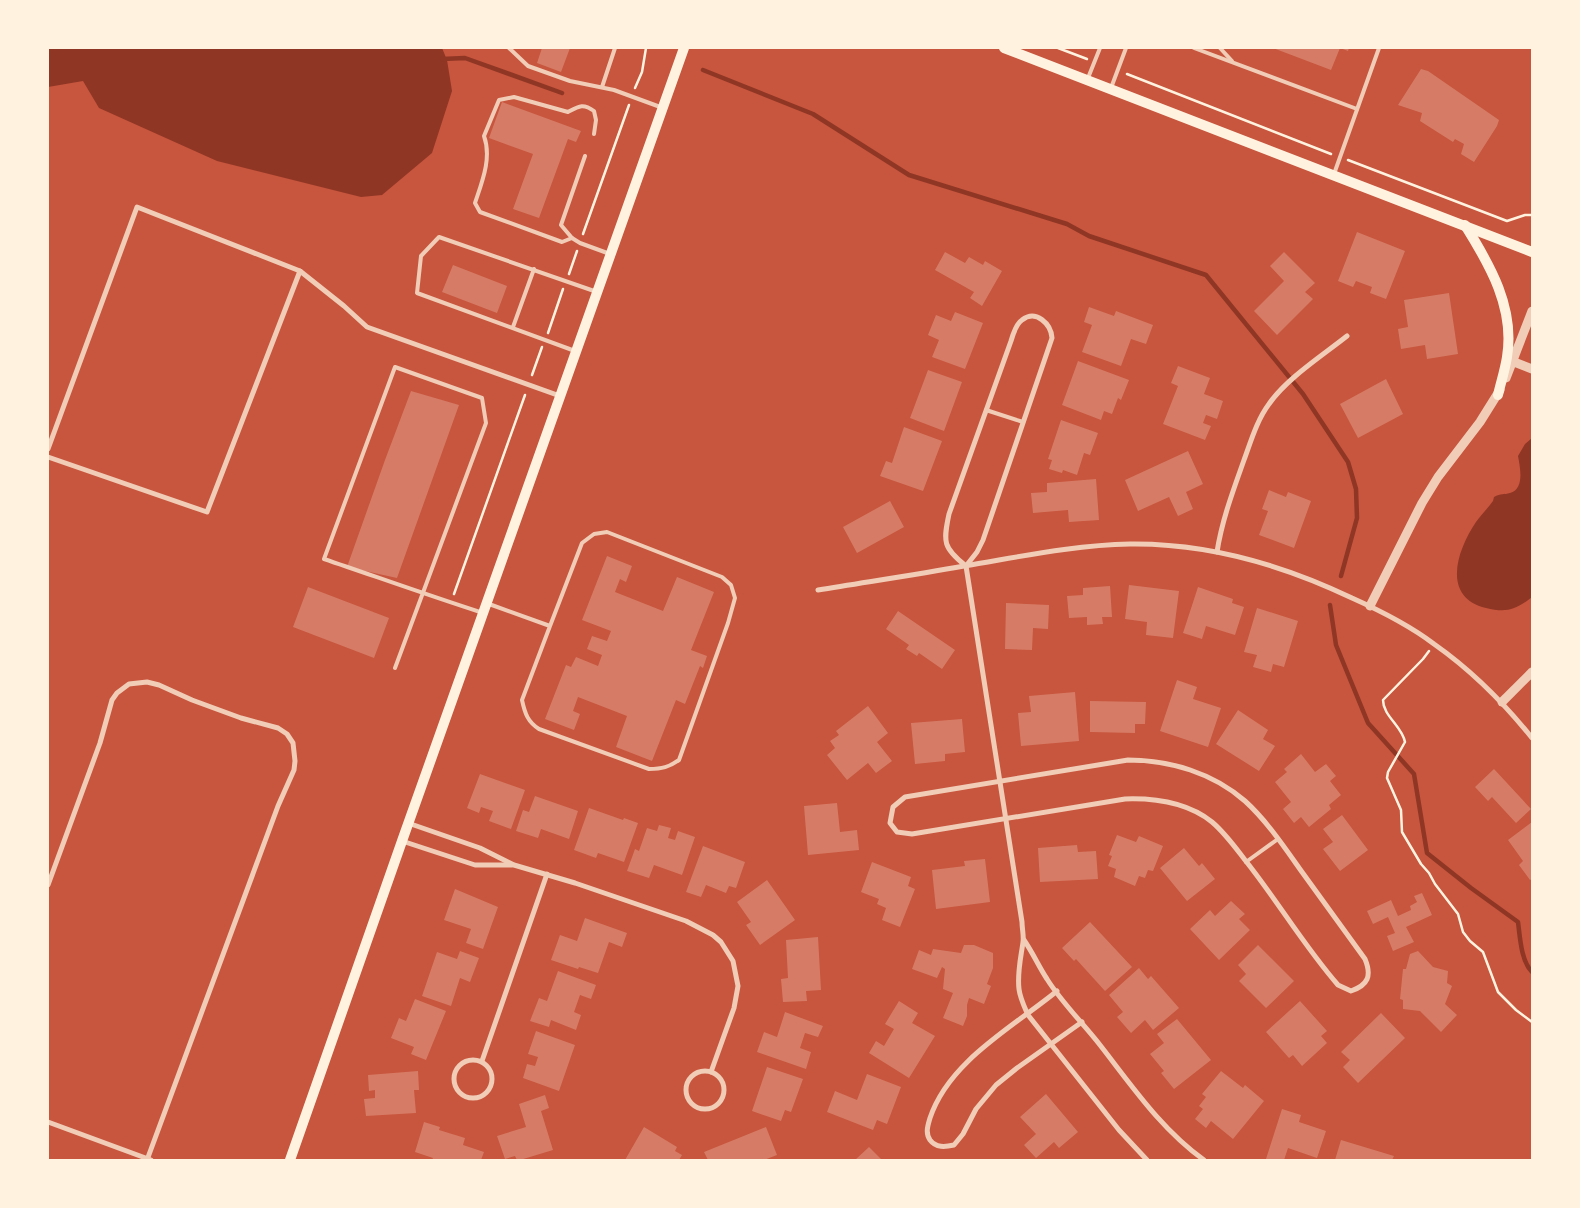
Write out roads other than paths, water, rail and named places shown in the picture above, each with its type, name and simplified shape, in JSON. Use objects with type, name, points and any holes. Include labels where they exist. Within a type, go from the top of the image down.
[{"type":"main road","points":[[290,1160],[684,48]]},
{"type":"main road","points":[[1004,48],[1532,252]]},
{"type":"main road","points":[[1465,225],[1494,275],[1506,316],[1510,360],[1498,395]]},
{"type":"street","points":[[48,449],[137,207],[300,271],[368,327],[560,396]]},
{"type":"street","points":[[48,457],[207,512],[300,271]]},
{"type":"street","points":[[1532,311],[1510,360],[1532,369]]},
{"type":"street","points":[[966,566],[977,552],[983,540],[1052,338],[1052,331],[1048,325],[1036,316],[1024,318],[1016,328],[949,514],[945,544],[952,555],[966,566],[1007,819],[1024,940],[1020,956],[1019,989],[1028,1014],[1118,1130],[1147,1160]]},
{"type":"street","points":[[1217,552],[1224,515],[1252,437],[1268,404],[1301,373],[1347,336]]},
{"type":"street","points":[[1370,606],[1422,504],[1438,477],[1498,395]]},
{"type":"street","points":[[818,590],[1018,556],[1105,545],[1156,544],[1242,557],[1290,571],[1397,620],[1434,644],[1502,702],[1532,738]]},
{"type":"street","points":[[1502,702],[1532,672]]},
{"type":"street","points":[[48,885],[100,743],[112,700],[117,693],[129,684],[147,682],[159,685],[192,700],[241,718],[278,728],[287,734],[293,743],[295,752],[294,770],[274,815],[149,1160],[48,1122]]},
{"type":"street","points":[[1154,761],[1199,773],[1224,786],[1245,802],[1278,839],[1365,959],[1369,974],[1363,985],[1350,991],[1338,985],[1227,837],[1212,822],[1171,803],[1157,800],[1125,799],[912,834],[897,832],[890,823],[893,807],[905,797],[1000,780],[1115,762],[1154,761]]},
{"type":"street","points":[[408,823],[480,848],[514,865],[547,874],[686,921],[704,929],[721,942],[733,961],[738,986],[737,998],[711,1072]]},
{"type":"street","points":[[402,841],[475,865],[514,865]]},
{"type":"street","points":[[482,1061],[547,874]]},
{"type":"street","points":[[1024,940],[1048,980],[1150,1110],[1172,1134],[1204,1160]]},
{"type":"street","points":[[1057,991],[997,1037],[967,1062],[954,1076],[932,1113],[927,1133],[930,1140],[935,1145],[941,1147],[954,1145],[963,1134],[976,1109],[996,1086],[1082,1022]]},
{"type":"street","points":[[475,1059],[482,1061],[492,1072],[491,1086],[488,1092],[479,1098],[466,1097],[455,1086],[454,1076],[456,1070],[464,1062],[475,1059]]},
{"type":"street","points":[[711,1072],[721,1080],[724,1092],[722,1098],[714,1107],[709,1109],[698,1108],[688,1096],[689,1082],[697,1074],[711,1072]]},
{"type":"lane","points":[[509,48],[528,66],[570,80],[602,87],[663,108]]},
{"type":"lane","points":[[602,87],[615,48]]},
{"type":"lane","points":[[1087,79],[1100,48]]},
{"type":"lane","points":[[1111,88],[1126,48]]},
{"type":"lane","points":[[1194,48],[1357,109]]},
{"type":"lane","points":[[1220,48],[1233,62]]},
{"type":"lane","points":[[1334,174],[1379,48]]},
{"type":"lane","points":[[572,238],[562,242],[480,212],[475,203],[486,169],[487,144],[484,136],[499,100],[507,97],[514,97],[568,112],[578,106],[587,106],[594,111],[596,120],[594,134]]},
{"type":"lane","points":[[585,156],[561,225],[572,238],[580,243],[610,254]]},
{"type":"lane","points":[[576,351],[417,293],[421,256],[439,237],[597,292]]},
{"type":"lane","points":[[513,328],[534,269]]},
{"type":"lane","points":[[395,668],[423,593],[486,423],[482,398],[395,367],[324,559],[423,593],[451,603],[485,608],[550,626]]},
{"type":"lane","points":[[986,410],[1023,422]]},
{"type":"lane","points":[[607,532],[722,577],[731,585],[736,598],[679,760],[669,767],[660,770],[649,769],[539,730],[530,724],[522,700],[550,626],[582,543],[594,534],[607,532]]},
{"type":"lane","points":[[1246,862],[1278,839]]},
{"type":"waterway","points":[[442,59],[465,58],[562,93]]},
{"type":"waterway","points":[[703,70],[813,114],[909,175],[1067,224],[1089,236],[1206,275],[1303,394],[1348,462],[1356,489],[1357,518],[1341,576]]},
{"type":"waterway","points":[[1330,605],[1336,645],[1368,723],[1414,774],[1427,853],[1518,922],[1523,955],[1525,962],[1532,972]]}]
